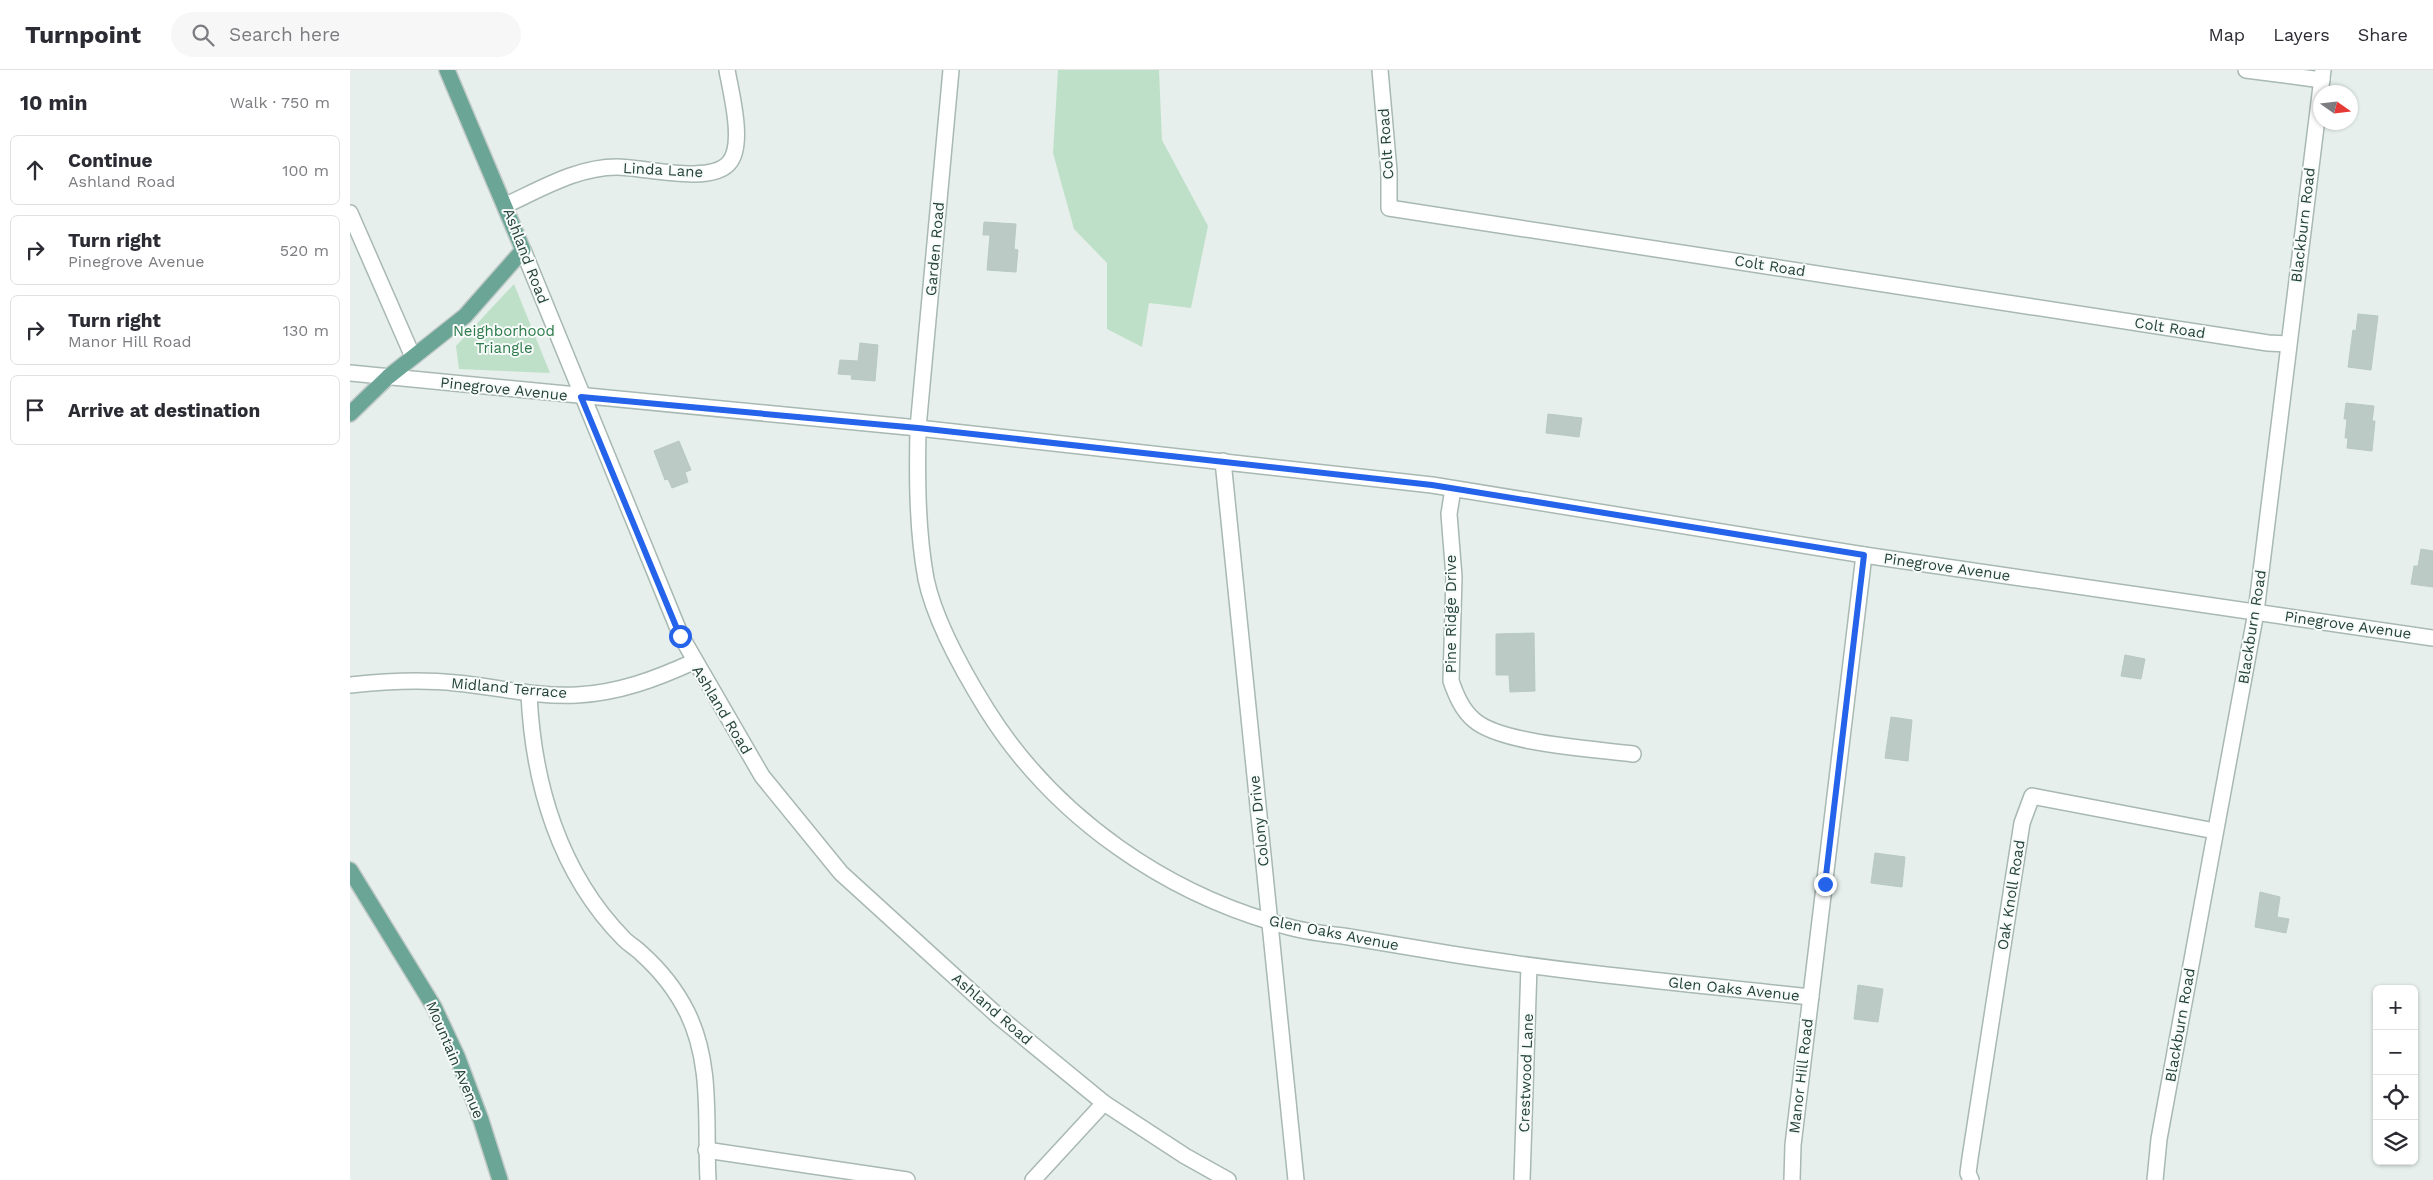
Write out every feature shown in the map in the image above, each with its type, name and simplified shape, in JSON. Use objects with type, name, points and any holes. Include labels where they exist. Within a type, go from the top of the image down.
[{"type":"main road","name":"Ashland Road","points":[[446,70],[506,205],[523,250]]},
{"type":"main road","points":[[350,414],[388,377],[465,316],[523,250]]},
{"type":"main road","name":"Mountain Avenue","points":[[350,870],[434,1007],[457,1056],[481,1120],[500,1180]]},
{"type":"street","name":"Linda Lane","points":[[506,205],[570,176],[593,170],[616,167],[697,173],[713,172],[722,168],[730,162],[737,139],[727,70]]},
{"type":"street","name":"Garden Road","points":[[918,428],[951,70]]},
{"type":"street","name":"Colt Road","points":[[1380,70],[1389,171],[1389,208],[2268,343],[2288,344]]},
{"type":"street","points":[[2246,70],[2322,75]]},
{"type":"street","name":"Blackburn Road","points":[[2156,1180],[2159,1140],[2256,612],[2322,75]]},
{"type":"street","points":[[350,213],[413,357]]},
{"type":"street","name":"Ashland Road","points":[[523,250],[581,397],[680,636],[693,662],[762,776],[841,873],[998,1016],[1104,1103],[1185,1156],[1228,1180]]},
{"type":"street","name":"Pinegrove Avenue","points":[[350,373],[581,397],[918,428],[1453,488],[1864,555],[2433,638]]},
{"type":"street","name":"Glen Oaks Avenue","points":[[918,428],[919,507],[927,581],[945,631],[969,680],[997,725],[1036,774],[1068,806],[1109,841],[1154,871],[1201,896],[1270,922],[1293,928],[1529,966],[1811,997]]},
{"type":"street","name":"Colony Drive","points":[[1223,461],[1296,1180]]},
{"type":"street","name":"Pine Ridge Drive","points":[[1453,488],[1449,514],[1454,577],[1452,681],[1456,696],[1467,713],[1487,728],[1523,739],[1633,754]]},
{"type":"street","name":"Manor Hill Road","points":[[1792,1180],[1793,1145],[1864,555]]},
{"type":"street","name":"Midland Terrace","points":[[350,685],[395,680],[421,681],[455,683],[529,694],[578,695],[608,691],[658,677],[693,662]]},
{"type":"street","points":[[529,694],[536,767],[545,803],[570,862],[594,902],[624,940],[640,951],[667,980],[687,1012],[695,1030],[704,1068],[708,1180]]},
{"type":"street","name":"Oak Knoll Road","points":[[1971,1180],[1968,1173],[1970,1158],[2022,823],[2032,796],[2215,831]]},
{"type":"street","name":"Crestwood Lane","points":[[1522,1180],[1529,966]]},
{"type":"street","points":[[1033,1180],[1104,1103]]},
{"type":"street","points":[[706,1150],[908,1180]]},
{"type":"green space","points":[[1058,70],[1159,70],[1162,140],[1208,226],[1191,308],[1149,303],[1142,347],[1107,329],[1107,263],[1074,229],[1053,153]]},
{"type":"green space","name":"Neighborhood Triangle","points":[[514,284],[550,373],[459,369],[456,346]]},
{"type":"building","points":[[984,222],[1016,224],[1014,249],[1018,250],[1016,272],[987,270],[990,235],[983,235]]},
{"type":"building","points":[[2358,314],[2378,316],[2371,370],[2348,367],[2353,330],[2356,331]]},
{"type":"building","points":[[860,343],[878,345],[875,381],[851,379],[852,375],[838,374],[840,360],[858,361]]},
{"type":"building","points":[[2346,403],[2374,406],[2372,421],[2375,421],[2372,451],[2347,448],[2348,438],[2345,438],[2347,419],[2344,419]]},
{"type":"building","points":[[1548,414],[1582,418],[1579,437],[1546,433]]},
{"type":"building","points":[[679,441],[691,470],[685,472],[688,482],[672,488],[668,479],[665,480],[654,451]]},
{"type":"building","points":[[2421,549],[2433,551],[2433,587],[2411,584],[2414,566],[2418,566]]},
{"type":"building","points":[[1534,633],[1535,691],[1510,692],[1509,675],[1496,675],[1496,634]]},
{"type":"building","points":[[2125,655],[2145,659],[2141,679],[2121,676]]},
{"type":"building","points":[[1891,717],[1912,720],[1908,761],[1885,758]]},
{"type":"building","points":[[1875,853],[1905,857],[1902,887],[1871,883]]},
{"type":"building","points":[[2260,892],[2280,897],[2277,917],[2289,919],[2286,933],[2255,927]]},
{"type":"building","points":[[1858,985],[1883,989],[1878,1022],[1854,1019]]},
{"type":"route","points":[[680,636],[581,397],[918,428],[1432,485],[1864,555],[1825,884]]}]
